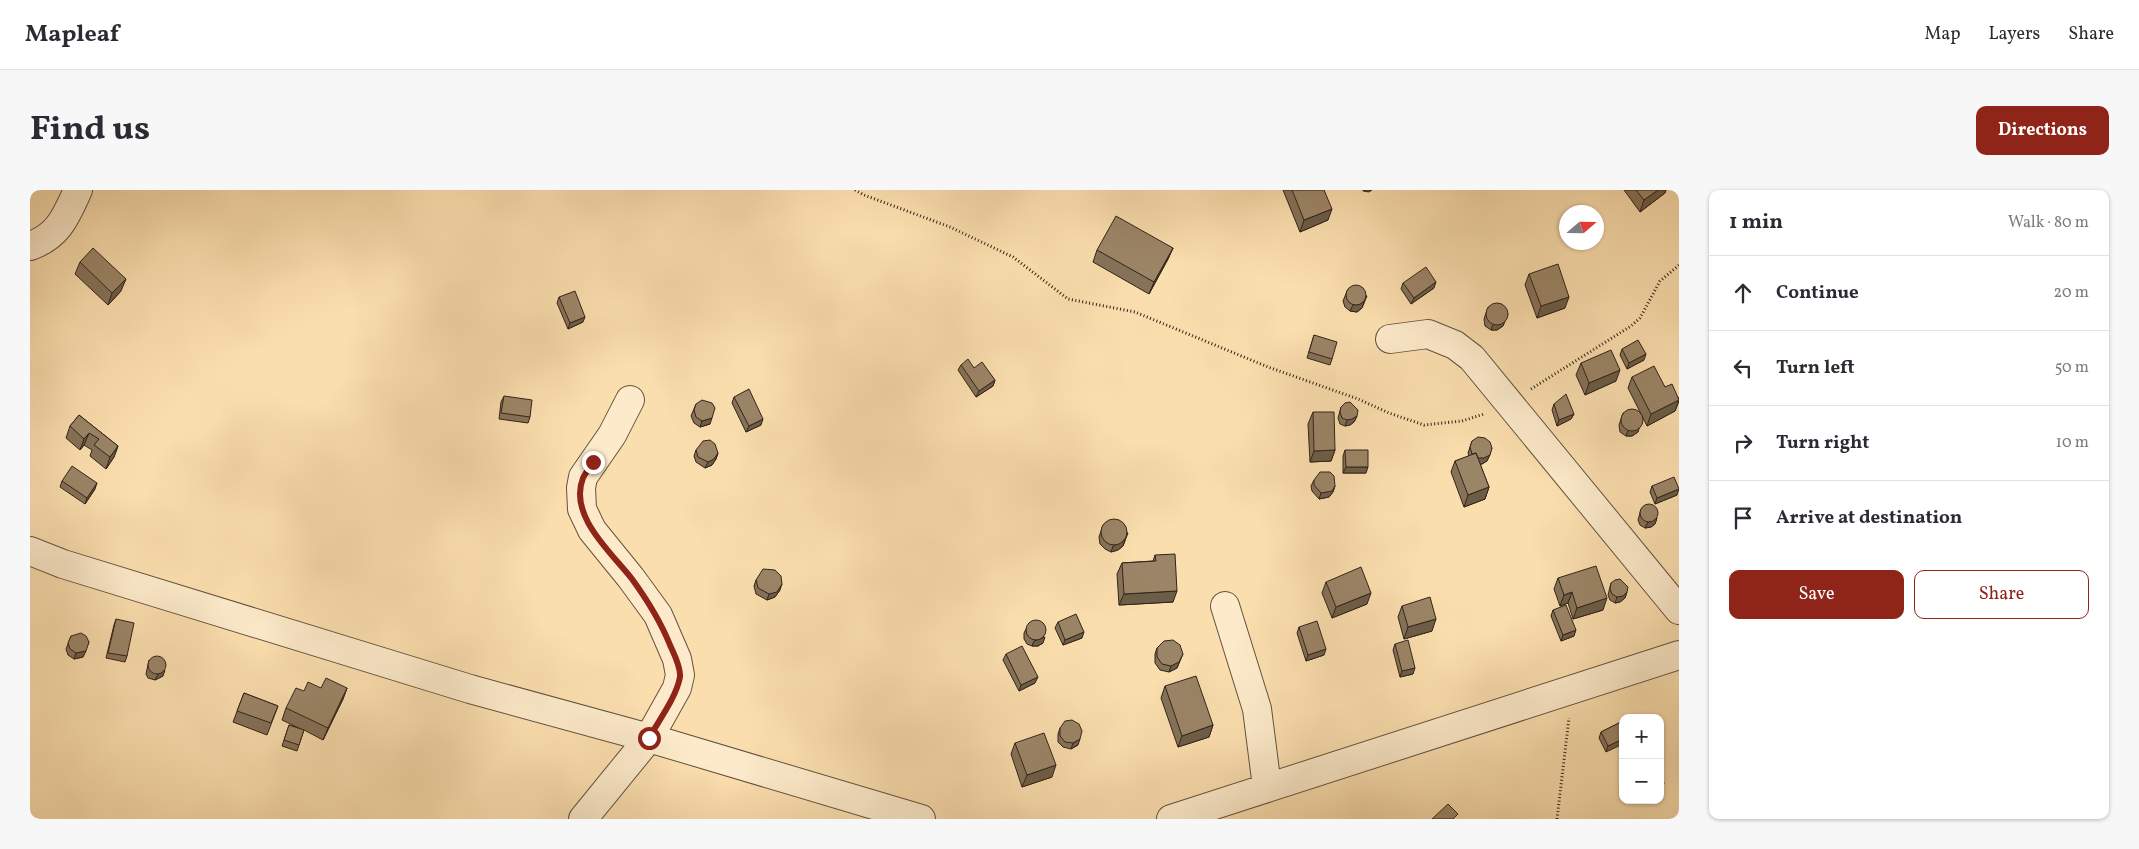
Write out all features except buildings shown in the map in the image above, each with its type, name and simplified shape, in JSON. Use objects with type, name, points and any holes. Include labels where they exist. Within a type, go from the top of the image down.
[{"type":"street","points":[[30,246],[50,237],[60,224],[78,190]]},
{"type":"street","points":[[1390,339],[1428,334],[1455,345],[1472,358],[1679,610]]},
{"type":"street","points":[[583,819],[649,738],[677,688],[680,675],[676,659],[658,615],[592,530],[582,509],[581,488],[583,478],[612,435],[630,400]]},
{"type":"street","points":[[30,551],[63,564],[470,689],[649,738],[921,819]]},
{"type":"street","points":[[1225,606],[1258,710],[1268,787]]},
{"type":"street","points":[[1171,819],[1679,655]]},
{"type":"path","points":[[855,190],[950,226],[1013,257],[1068,299],[1135,312],[1184,331]]},
{"type":"path","points":[[1557,819],[1573,689]]},
{"type":"route","points":[[593,462],[583,478],[581,488],[582,509],[592,530],[658,615],[676,659],[680,675],[677,688],[649,738]]}]
